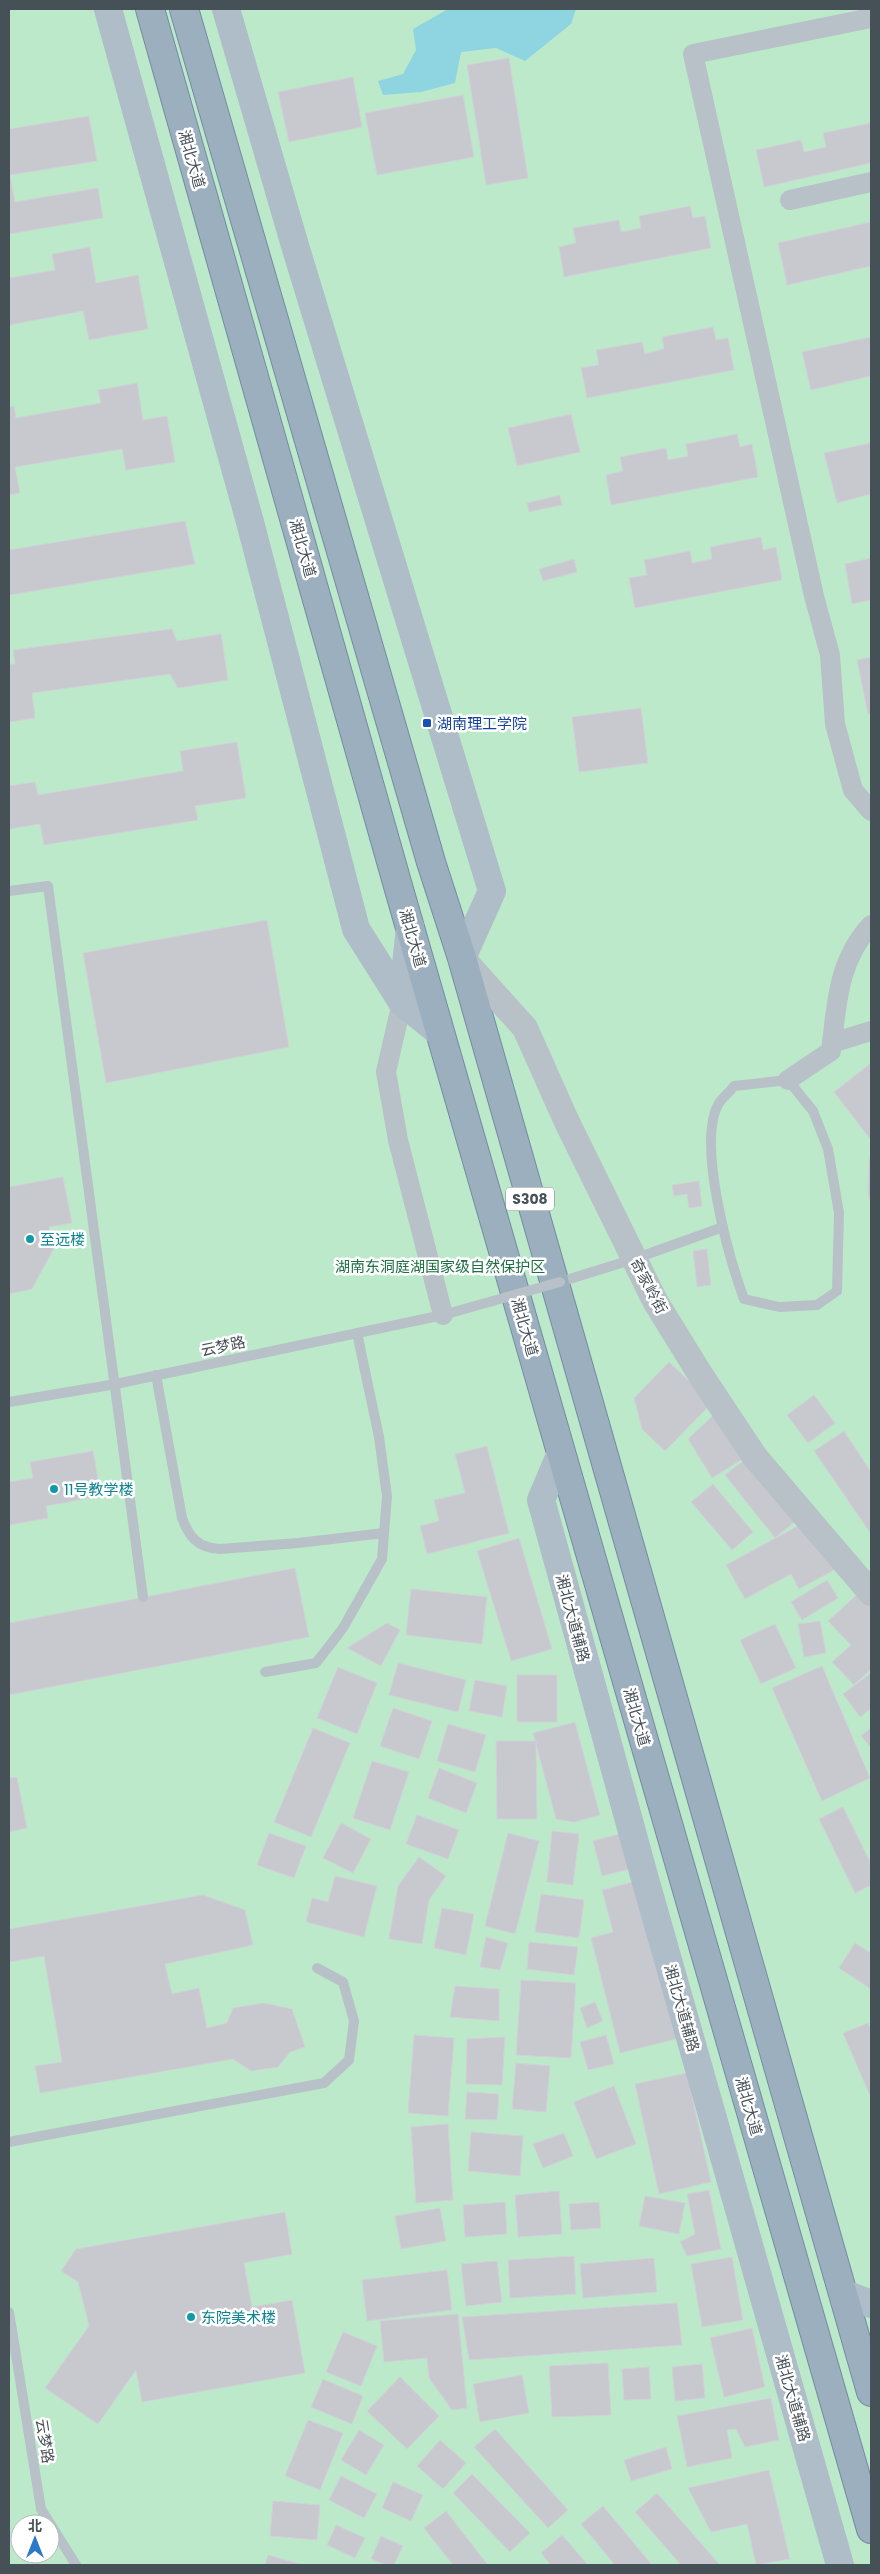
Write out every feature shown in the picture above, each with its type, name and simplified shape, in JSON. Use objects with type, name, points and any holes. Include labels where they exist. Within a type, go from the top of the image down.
[{"type":"highway","name":"湘北大道","points":[[150,9],[440,1033],[871,2529]]},
{"type":"highway","name":"S308","points":[[184,9],[430,862],[462,958],[871,2392]]},
{"type":"main road","points":[[108,9],[250,522],[356,928],[402,1002],[440,1033]]},
{"type":"main road","points":[[226,9],[296,249],[492,891],[462,958]]},
{"type":"main road","points":[[402,1002],[410,926]]},
{"type":"main road","name":"湘北大道辅路","points":[[561,1453],[540,1500],[645,1879],[840,2565]]},
{"type":"main road","points":[[843,2293],[871,2304]]},
{"type":"street","points":[[871,18],[694,54],[814,596],[830,655],[835,724],[853,790],[871,811]]},
{"type":"street","points":[[790,200],[871,182]]},
{"type":"street","points":[[788,1080],[831,1051],[839,984],[857,941],[871,926]]},
{"type":"street","name":"奇家岭街","points":[[462,958],[525,1028],[566,1120],[655,1301],[754,1458],[862,1567],[871,1593]]},
{"type":"street","points":[[402,1002],[386,1072],[398,1140],[443,1315]]},
{"type":"street","points":[[832,1043],[871,1031]]},
{"type":"lane","points":[[9,891],[48,886],[143,1597]]},
{"type":"lane","points":[[788,1080],[813,1111],[828,1149],[835,1178],[840,1213],[837,1291],[817,1305],[779,1307],[744,1299],[733,1269],[722,1227],[711,1134],[718,1104],[734,1086],[788,1080]]},
{"type":"lane","name":"云梦路","points":[[9,1402],[116,1384],[443,1315],[634,1259],[722,1227]]},
{"type":"lane","points":[[265,1672],[316,1663],[343,1628],[382,1559],[387,1496],[379,1437],[357,1333]]},
{"type":"lane","points":[[156,1375],[182,1518],[187,1532],[198,1544],[220,1549],[298,1543],[384,1533]]},
{"type":"lane","points":[[9,2142],[324,2083],[349,2060],[354,2021],[343,1982],[317,1968]]},
{"type":"lane","name":"云梦路","points":[[9,2312],[41,2509],[76,2565]]},
{"type":"green space","name":"湖南东洞庭湖国家级自然保护区","points":[[9,9],[871,9],[871,2565],[9,2565]]},
{"type":"water","points":[[448,9],[576,9],[571,24],[525,61],[496,48],[461,52],[455,83],[421,92],[383,95],[378,81],[403,74],[416,50],[413,29]]},
{"type":"building","points":[[509,58],[528,178],[486,185],[467,65]]},
{"type":"building","points":[[353,77],[362,127],[289,142],[278,92]]},
{"type":"building","points":[[463,95],[474,157],[377,175],[365,113]]},
{"type":"building","points":[[89,116],[97,161],[10,175],[15,202],[98,188],[103,218],[9,234],[9,129]]},
{"type":"building","points":[[871,123],[871,163],[764,187],[756,150],[801,140],[804,152],[826,147],[823,133]]},
{"type":"building","points":[[690,206],[693,218],[705,216],[711,248],[564,277],[559,247],[576,243],[573,228],[619,220],[621,232],[641,228],[639,216]]},
{"type":"building","points":[[871,222],[871,266],[787,285],[778,243]]},
{"type":"building","points":[[90,247],[96,283],[138,275],[148,329],[89,340],[83,311],[9,325],[9,278],[55,270],[52,254]]},
{"type":"building","points":[[713,327],[716,340],[728,338],[734,370],[587,398],[581,368],[599,365],[596,350],[642,342],[645,354],[664,349],[662,337]]},
{"type":"building","points":[[871,337],[871,376],[811,390],[802,352]]},
{"type":"building","points":[[137,383],[143,420],[167,416],[175,462],[126,470],[122,449],[15,467],[20,493],[9,495],[9,407],[14,406],[16,418],[101,403],[98,390]]},
{"type":"building","points":[[571,414],[580,452],[517,466],[508,428]]},
{"type":"building","points":[[737,434],[740,447],[752,444],[758,477],[611,505],[606,475],[623,471],[620,457],[666,448],[668,460],[688,456],[686,444]]},
{"type":"building","points":[[871,443],[871,494],[837,503],[824,453]]},
{"type":"building","points":[[560,495],[562,505],[529,512],[527,503]]},
{"type":"building","points":[[185,521],[195,564],[9,595],[9,550]]},
{"type":"building","points":[[761,537],[763,550],[776,547],[782,580],[635,608],[629,578],[647,575],[644,560],[690,551],[692,563],[712,559],[710,547]]},
{"type":"building","points":[[871,558],[871,600],[852,604],[845,564]]},
{"type":"building","points":[[574,559],[577,572],[543,581],[539,569]]},
{"type":"building","points":[[172,629],[177,641],[221,634],[228,680],[178,688],[170,674],[32,693],[35,718],[9,722],[9,664],[15,664],[13,650]]},
{"type":"building","points":[[871,657],[871,714],[868,714],[857,660]]},
{"type":"building","points":[[641,708],[648,763],[579,772],[572,717]]},
{"type":"building","points":[[237,742],[246,798],[195,806],[198,820],[44,845],[40,824],[9,829],[9,786],[35,782],[38,795],[183,771],[180,751]]},
{"type":"building","points":[[267,920],[289,1047],[106,1083],[83,953]]},
{"type":"building","points":[[871,1063],[871,1140],[834,1092]]},
{"type":"building","points":[[871,1154],[871,1202],[868,1194],[869,1160]]},
{"type":"building","name":"至远楼","points":[[63,1177],[72,1223],[49,1227],[53,1250],[32,1289],[9,1294],[9,1187]]},
{"type":"building","points":[[699,1181],[702,1206],[689,1208],[687,1194],[674,1196],[672,1185]]},
{"type":"building","points":[[707,1249],[711,1285],[697,1287],[693,1251]]},
{"type":"building","points":[[669,1362],[712,1403],[665,1451],[642,1429],[634,1398]]},
{"type":"building","points":[[814,1395],[835,1423],[808,1443],[787,1415]]},
{"type":"building","points":[[721,1408],[749,1455],[712,1478],[688,1439]]},
{"type":"building","points":[[844,1431],[871,1472],[871,1534],[814,1451]]},
{"type":"building","points":[[487,1446],[509,1533],[427,1554],[420,1526],[439,1521],[434,1500],[465,1493],[455,1454]]},
{"type":"building","name":"11号教学楼","points":[[93,1451],[101,1496],[46,1506],[48,1518],[9,1525],[9,1482],[33,1478],[30,1462]]},
{"type":"building","points":[[748,1457],[798,1519],[775,1538],[725,1475]]},
{"type":"building","points":[[713,1484],[753,1532],[732,1550],[691,1502]]},
{"type":"building","points":[[807,1521],[834,1570],[799,1589],[791,1574],[745,1599],[726,1565]]},
{"type":"building","points":[[519,1538],[552,1649],[511,1661],[477,1551]]},
{"type":"building","points":[[295,1568],[309,1637],[9,1695],[9,1623]]},
{"type":"building","points":[[827,1580],[838,1598],[802,1620],[791,1602]]},
{"type":"building","points":[[411,1589],[487,1597],[482,1644],[406,1635]]},
{"type":"building","points":[[860,1592],[871,1604],[871,1669],[854,1685],[832,1662],[851,1645],[828,1621]]},
{"type":"building","points":[[820,1621],[826,1653],[804,1657],[798,1624]]},
{"type":"building","points":[[387,1623],[400,1630],[381,1666],[347,1648]]},
{"type":"building","points":[[775,1624],[796,1668],[761,1684],[740,1640]]},
{"type":"building","points":[[398,1663],[466,1680],[458,1712],[389,1695]]},
{"type":"building","points":[[822,1666],[870,1778],[822,1801],[772,1688]]},
{"type":"building","points":[[338,1667],[377,1683],[357,1734],[317,1718]]},
{"type":"building","points":[[871,1673],[871,1708],[860,1717],[843,1694]]},
{"type":"building","points":[[517,1675],[557,1675],[557,1722],[517,1722]]},
{"type":"building","points":[[475,1680],[507,1686],[502,1717],[469,1711]]},
{"type":"building","points":[[393,1708],[432,1721],[419,1759],[380,1746]]},
{"type":"building","points":[[575,1722],[600,1815],[574,1822],[556,1819],[533,1733]]},
{"type":"building","points":[[448,1724],[486,1735],[475,1772],[437,1761]]},
{"type":"building","points":[[313,1728],[350,1743],[311,1837],[274,1822]]},
{"type":"building","points":[[871,1728],[871,1748],[861,1736]]},
{"type":"building","points":[[496,1741],[536,1741],[537,1819],[497,1819]]},
{"type":"building","points":[[372,1761],[409,1772],[390,1830],[353,1818]]},
{"type":"building","points":[[439,1768],[477,1783],[466,1813],[428,1798]]},
{"type":"building","points":[[17,1777],[27,1828],[9,1832],[9,1778]]},
{"type":"building","points":[[843,1807],[871,1864],[871,1885],[855,1893],[819,1819]]},
{"type":"building","points":[[417,1815],[459,1830],[448,1859],[406,1844]]},
{"type":"building","points":[[341,1823],[371,1839],[353,1873],[323,1858]]},
{"type":"building","points":[[552,1831],[579,1834],[573,1885],[547,1882]]},
{"type":"building","points":[[269,1833],[306,1846],[294,1878],[257,1865]]},
{"type":"building","points":[[508,1833],[539,1841],[515,1934],[485,1926]]},
{"type":"building","points":[[619,1834],[629,1869],[602,1876],[593,1841]]},
{"type":"building","points":[[419,1857],[446,1876],[429,1900],[422,1944],[389,1939],[398,1886]]},
{"type":"building","points":[[335,1876],[377,1886],[364,1937],[306,1922],[312,1898],[328,1902]]},
{"type":"building","points":[[641,1880],[680,2038],[620,2053],[591,1938],[613,1932],[602,1890]]},
{"type":"building","points":[[541,1894],[584,1900],[579,1938],[535,1932]]},
{"type":"building","points":[[203,1895],[245,1910],[253,1945],[165,1964],[172,1994],[199,1988],[207,2028],[227,2023],[233,2008],[264,2003],[292,2009],[305,2047],[290,2052],[278,2067],[251,2071],[233,2059],[40,2093],[35,2066],[62,2062],[44,1956],[9,1962],[9,1929]]},
{"type":"building","points":[[442,1908],[474,1914],[466,1955],[434,1948]]},
{"type":"building","points":[[486,1937],[508,1943],[500,1970],[480,1967]]},
{"type":"building","points":[[529,1942],[578,1947],[574,1975],[527,1969]]},
{"type":"building","points":[[855,1943],[871,1953],[871,1989],[839,1968]]},
{"type":"building","points":[[521,1980],[576,1983],[571,2058],[516,2055]]},
{"type":"building","points":[[455,1986],[499,1989],[499,2021],[450,2017]]},
{"type":"building","points":[[595,2002],[603,2021],[587,2028],[580,2008]]},
{"type":"building","points":[[868,2023],[871,2030],[871,2098],[843,2033]]},
{"type":"building","points":[[414,2035],[454,2038],[448,2116],[408,2113]]},
{"type":"building","points":[[606,2035],[614,2064],[588,2070],[580,2042]]},
{"type":"building","points":[[505,2037],[502,2085],[466,2084],[467,2039]]},
{"type":"building","points":[[516,2063],[550,2066],[546,2112],[512,2109]]},
{"type":"building","points":[[687,2073],[711,2182],[659,2194],[635,2084]]},
{"type":"building","points":[[614,2086],[636,2144],[596,2159],[574,2102]]},
{"type":"building","points":[[467,2092],[499,2094],[497,2120],[465,2119]]},
{"type":"building","points":[[448,2124],[453,2200],[416,2203],[411,2127]]},
{"type":"building","points":[[471,2132],[523,2136],[520,2176],[468,2171]]},
{"type":"building","points":[[564,2133],[573,2156],[543,2168],[533,2144]]},
{"type":"building","points":[[709,2190],[721,2249],[687,2256],[680,2242],[695,2234],[687,2194]]},
{"type":"building","points":[[559,2191],[562,2234],[518,2237],[515,2195]]},
{"type":"building","points":[[645,2196],[685,2203],[679,2234],[639,2226]]},
{"type":"building","points":[[505,2202],[507,2234],[465,2237],[463,2205]]},
{"type":"building","points":[[599,2202],[601,2228],[571,2230],[569,2204]]},
{"type":"building","points":[[440,2208],[446,2241],[401,2249],[395,2216]]},
{"type":"building","name":"东院美术楼","points":[[285,2212],[292,2254],[244,2263],[252,2307],[292,2300],[305,2373],[142,2402],[136,2370],[98,2424],[45,2388],[89,2326],[78,2282],[61,2271],[76,2249]]},
{"type":"building","points":[[574,2256],[576,2294],[510,2298],[508,2260]]},
{"type":"building","points":[[732,2257],[743,2320],[702,2327],[691,2264]]},
{"type":"building","points":[[654,2258],[657,2292],[583,2298],[580,2264]]},
{"type":"building","points":[[497,2261],[502,2302],[466,2306],[461,2264]]},
{"type":"building","points":[[447,2270],[452,2310],[367,2321],[362,2280]]},
{"type":"building","points":[[677,2303],[682,2345],[469,2360],[462,2317]]},
{"type":"building","points":[[458,2314],[467,2408],[452,2410],[429,2378],[427,2358],[384,2362],[380,2321]]},
{"type":"building","points":[[752,2328],[765,2387],[724,2397],[710,2338]]},
{"type":"building","points":[[343,2332],[377,2346],[361,2386],[326,2372]]},
{"type":"building","points":[[608,2363],[611,2415],[552,2417],[549,2366]]},
{"type":"building","points":[[702,2364],[705,2398],[675,2401],[672,2367]]},
{"type":"building","points":[[649,2367],[651,2399],[624,2400],[622,2369]]},
{"type":"building","points":[[522,2375],[529,2413],[480,2422],[473,2384]]},
{"type":"building","points":[[400,2377],[439,2416],[407,2449],[367,2411]]},
{"type":"building","points":[[323,2379],[363,2396],[352,2424],[311,2407]]},
{"type":"building","points":[[771,2398],[779,2440],[745,2447],[736,2429],[727,2430],[732,2458],[687,2467],[677,2416]]},
{"type":"building","points":[[308,2420],[343,2433],[320,2490],[285,2476]]},
{"type":"building","points":[[495,2429],[568,2510],[548,2528],[474,2447]]},
{"type":"building","points":[[359,2430],[384,2445],[366,2475],[341,2460]]},
{"type":"building","points":[[440,2440],[466,2463],[443,2489],[417,2466]]},
{"type":"building","points":[[666,2447],[672,2469],[631,2481],[624,2460]]},
{"type":"building","points":[[769,2470],[790,2559],[756,2565],[747,2524],[711,2532],[688,2488]]},
{"type":"building","points":[[472,2474],[530,2533],[510,2552],[453,2493]]},
{"type":"building","points":[[341,2476],[377,2494],[364,2518],[329,2500]]},
{"type":"building","points":[[393,2482],[423,2495],[411,2521],[382,2508]]},
{"type":"building","points":[[657,2493],[719,2564],[681,2565],[635,2512]]},
{"type":"building","points":[[273,2501],[320,2505],[317,2540],[270,2536]]},
{"type":"building","points":[[603,2506],[652,2565],[615,2565],[581,2524]]},
{"type":"building","points":[[446,2511],[488,2565],[453,2565],[424,2528]]},
{"type":"building","points":[[336,2525],[365,2538],[355,2558],[327,2545]]},
{"type":"building","points":[[562,2535],[588,2565],[551,2565],[541,2553]]},
{"type":"building","points":[[381,2536],[403,2546],[394,2565],[386,2565],[371,2559]]},
{"type":"building","points":[[268,2555],[300,2564],[300,2565],[265,2565]]},
{"type":"place","name":"湖南理工学院","points":[[427,723]]},
{"type":"place","name":"至远楼","points":[[30,1239]]},
{"type":"place","name":"11号教学楼","points":[[54,1489]]},
{"type":"place","name":"东院美术楼","points":[[191,2317]]}]
